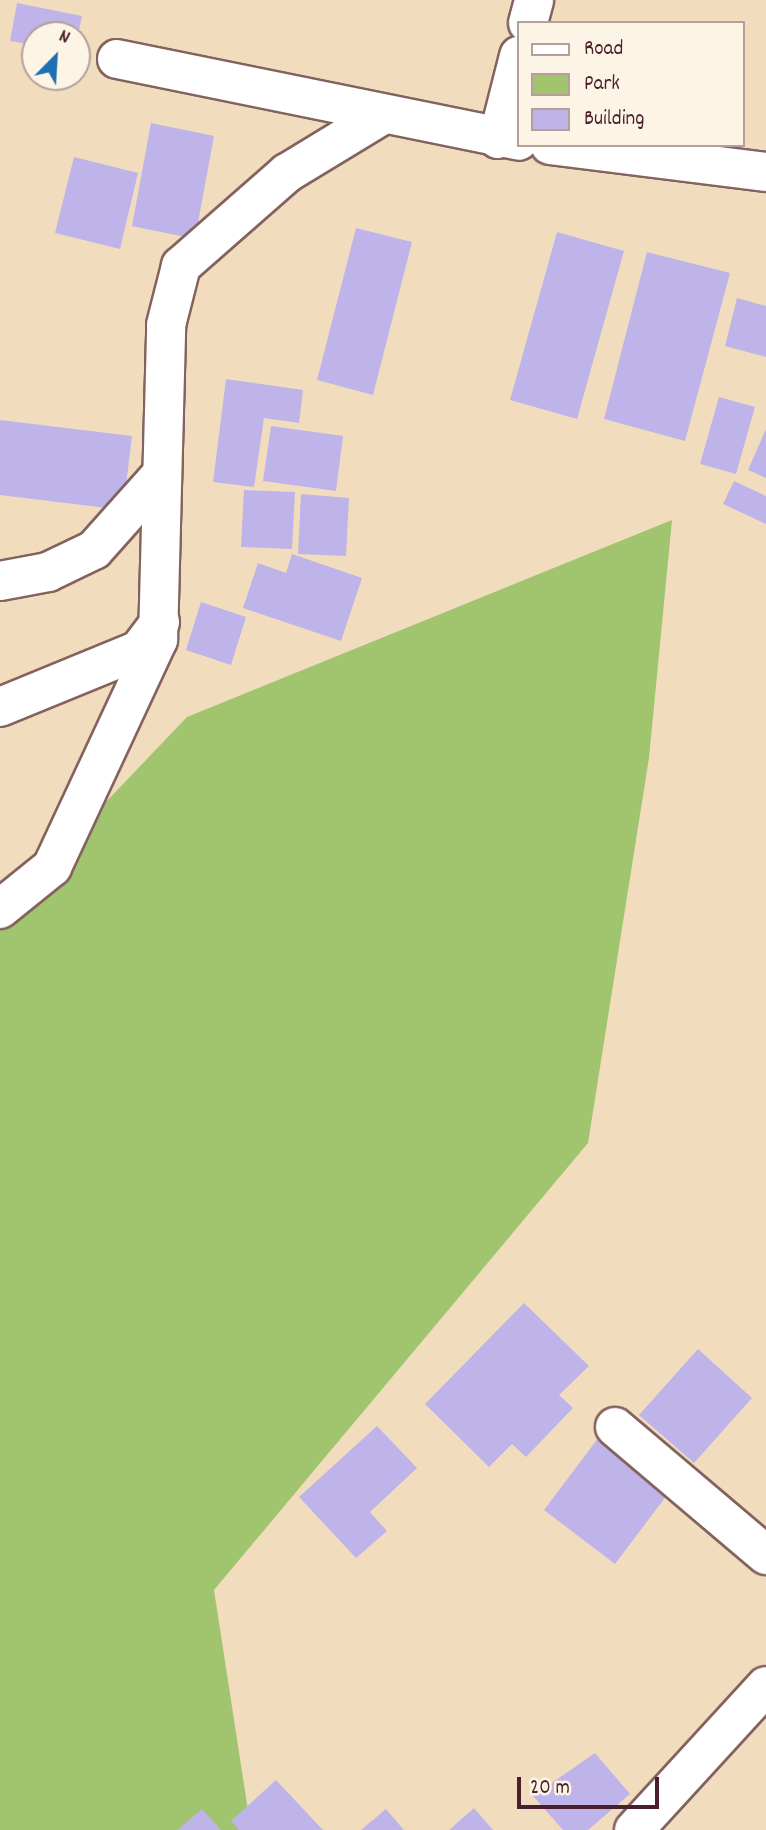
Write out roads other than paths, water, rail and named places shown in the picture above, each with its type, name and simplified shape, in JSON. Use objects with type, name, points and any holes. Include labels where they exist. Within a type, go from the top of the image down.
[{"type":"street","points":[[529,21],[534,0]]},
{"type":"street","points":[[117,59],[379,117],[509,140],[518,64]]},
{"type":"street","points":[[0,909],[52,867],[148,669],[161,620],[160,476],[166,325],[181,266],[287,173],[379,117]]},
{"type":"street","points":[[566,147],[766,172]]},
{"type":"street","points":[[0,581],[48,572],[94,550],[160,476]]},
{"type":"street","points":[[0,707],[139,650],[161,620]]},
{"type":"street","points":[[615,1427],[766,1555]]},
{"type":"street","points":[[634,1830],[766,1686]]}]
